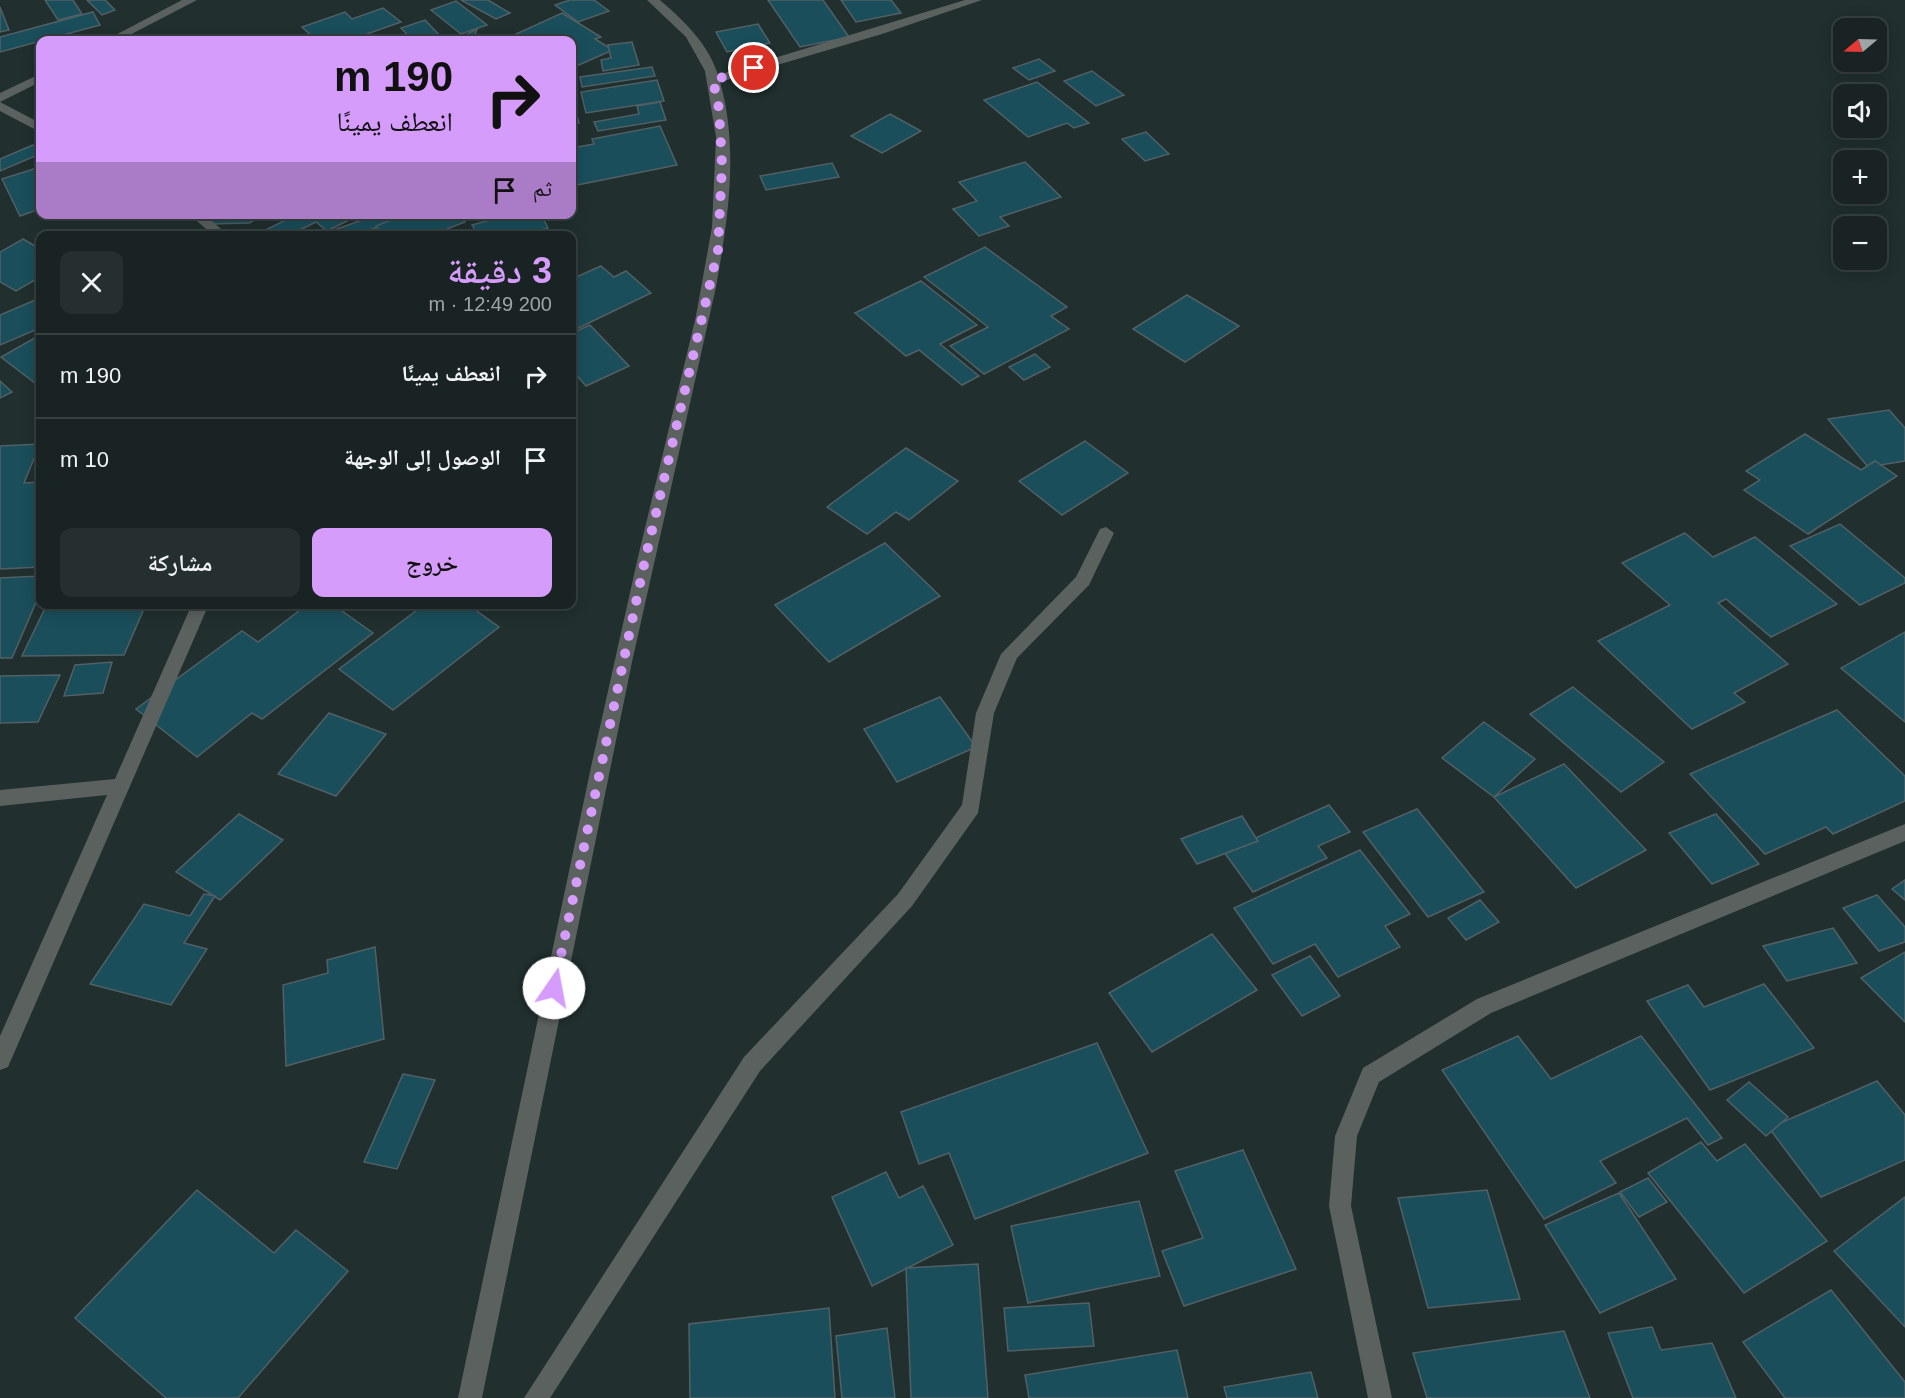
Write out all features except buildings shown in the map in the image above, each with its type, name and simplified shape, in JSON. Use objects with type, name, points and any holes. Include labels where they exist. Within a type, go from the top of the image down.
[{"type":"street","points":[[120,36],[191,0]]},
{"type":"street","points":[[470,1398],[602,759],[718,250],[722,165],[719,109],[710,66],[696,40],[653,0]]},
{"type":"street","points":[[713,80],[878,32],[976,0]]},
{"type":"street","points":[[0,98],[36,80]]},
{"type":"street","points":[[0,106],[36,126]]},
{"type":"street","points":[[201,219],[217,231]]},
{"type":"street","points":[[536,1398],[752,1064],[904,900],[971,807],[984,713],[1010,654],[1083,581],[1106,534]]},
{"type":"street","points":[[0,1060],[199,609]]},
{"type":"street","points":[[0,798],[121,786]]},
{"type":"street","points":[[1380,1398],[1340,1206],[1346,1137],[1371,1075],[1484,1006],[1905,832]]},
{"type":"route","points":[[554,988],[645,560],[718,250],[722,165],[719,109],[713,80],[754,68]]}]
